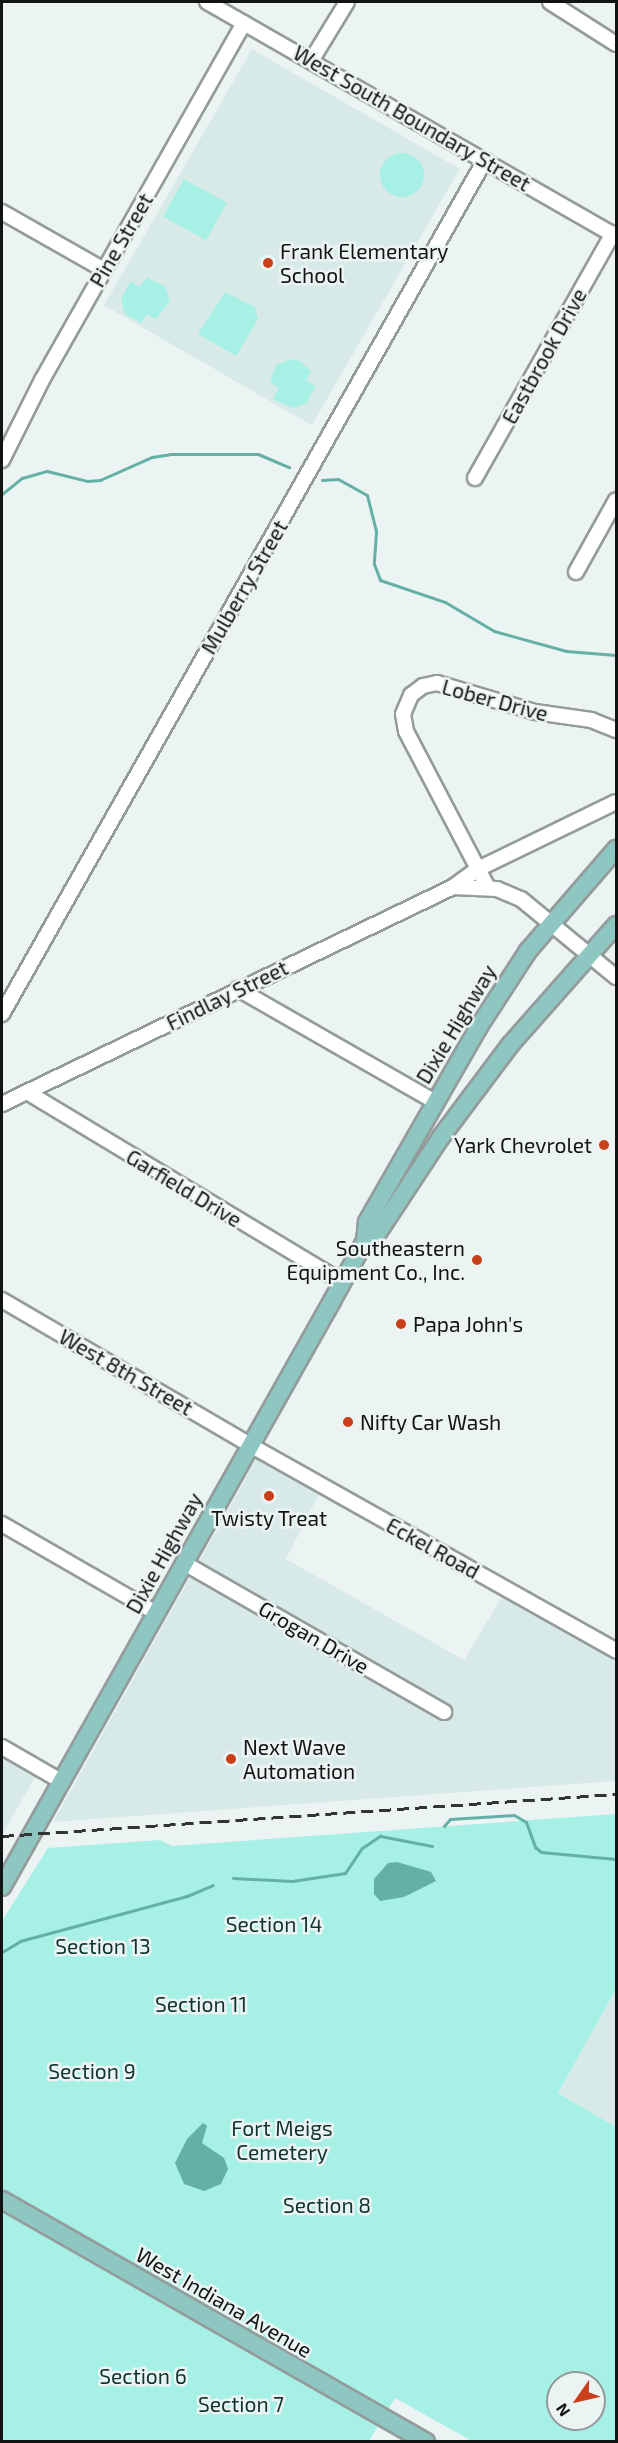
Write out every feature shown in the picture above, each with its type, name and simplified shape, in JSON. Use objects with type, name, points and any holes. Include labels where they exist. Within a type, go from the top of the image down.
[{"type":"main road","name":"Dixie Highway","points":[[2,1887],[365,1241],[367,1222],[435,1102],[504,986],[550,922],[616,849]]},
{"type":"main road","name":"Dixie Highway","points":[[365,1241],[379,1231],[441,1137],[502,1054],[616,925]]},
{"type":"main road","name":"West Indiana Avenue","points":[[2,2200],[426,2442]]},
{"type":"street","name":"West South Boundary Street","points":[[207,2],[615,234]]},
{"type":"street","points":[[311,61],[347,2]]},
{"type":"street","points":[[550,2],[616,44]]},
{"type":"street","name":"Pine Street","points":[[2,460],[104,270],[244,23]]},
{"type":"street","name":"Mulberry Street","points":[[2,1014],[485,160]]},
{"type":"street","points":[[2,212],[104,270]]},
{"type":"street","name":"Eastbrook Drive","points":[[475,477],[615,234]]},
{"type":"street","points":[[576,572],[616,500]]},
{"type":"street","name":"Lober Drive","points":[[488,888],[406,731],[403,714],[411,695],[423,686],[437,683],[535,712],[591,720],[616,730]]},
{"type":"street","name":"Findlay Street","points":[[2,1104],[453,887],[478,869],[616,802]]},
{"type":"street","name":"Findlay Street","points":[[453,887],[488,888],[521,899],[616,977]]},
{"type":"street","points":[[238,989],[435,1102]]},
{"type":"street","name":"Garfield Drive","points":[[27,1092],[342,1282]]},
{"type":"street","name":"West 8th Street","points":[[2,1300],[250,1445]]},
{"type":"street","name":"Eckel Road","points":[[250,1445],[616,1650]]},
{"type":"street","points":[[2,1524],[156,1613]]},
{"type":"street","name":"Grogan Drive","points":[[184,1563],[444,1712]]},
{"type":"street","points":[[2,1747],[61,1781]]},
{"type":"shaded area","name":"Frank Elementary School","points":[[252,49],[460,169],[312,425],[104,305]]},
{"type":"shaded area","points":[[257,1458],[320,1492],[286,1559],[464,1660],[503,1595],[616,1661],[616,1781],[53,1822]]},
{"type":"shaded area","points":[[2,1740],[43,1763],[2,1835]]},
{"type":"shaded area","points":[[397,1862],[431,1872],[436,1881],[404,1897],[380,1901],[374,1894],[374,1879],[388,1863]]},
{"type":"shaded area","points":[[616,1989],[616,2127],[558,2093]]},
{"type":"shaded area","points":[[203,2123],[207,2126],[202,2143],[224,2158],[228,2169],[221,2184],[204,2191],[184,2184],[175,2163],[187,2139]]},
{"type":"green space","points":[[402,153],[417,160],[424,175],[417,190],[402,197],[387,190],[380,175],[387,160]]},
{"type":"green space","points":[[184,179],[227,203],[206,240],[163,217]]},
{"type":"green space","points":[[147,278],[165,286],[170,301],[156,319],[147,314],[141,323],[125,314],[121,299],[131,281],[139,287]]},
{"type":"green space","points":[[225,292],[255,307],[258,319],[236,356],[198,334]]},
{"type":"green space","points":[[291,359],[300,361],[311,371],[306,380],[315,386],[307,403],[293,408],[273,399],[279,388],[270,382],[276,365]]},
{"type":"green space","name":"Fort Meigs Cemetery","points":[[616,1814],[616,1989],[558,2093],[616,2127],[616,2441],[472,2441],[395,2398],[369,2441],[2,2441],[2,1921],[48,1848],[160,1840],[172,1846]]},
{"type":"waterway","points":[[2,494],[22,478],[47,471],[87,481],[100,480],[152,457],[170,454],[258,454],[289,467]]},
{"type":"waterway","points":[[322,480],[338,479],[367,495],[376,532],[374,564],[380,580],[445,602],[494,631],[566,651],[616,655]]},
{"type":"waterway","points":[[444,1826],[450,1819],[514,1815],[526,1822],[535,1847],[541,1852],[616,1859]]},
{"type":"waterway","points":[[233,1878],[292,1881],[345,1873],[362,1848],[380,1836],[432,1846]]},
{"type":"waterway","points":[[2,1952],[20,1941],[187,1896],[213,1885]]},
{"type":"railway","points":[[2,1836],[616,1794]]},
{"type":"place","name":"Frank Elementary School","points":[[268,263]]},
{"type":"place","name":"Yark Chevrolet","points":[[604,1145]]},
{"type":"place","name":"Southeastern Equipment Co., Inc.","points":[[477,1260]]},
{"type":"place","name":"Papa John's","points":[[401,1324]]},
{"type":"place","name":"Nifty Car Wash","points":[[348,1422]]},
{"type":"place","name":"Twisty Treat","points":[[269,1496]]},
{"type":"place","name":"Next Wave Automation","points":[[231,1759]]},
{"type":"park label","name":"Section 14","points":[[274,1924]]},
{"type":"park label","name":"Section 13","points":[[103,1946]]},
{"type":"park label","name":"Section 11","points":[[201,2004]]},
{"type":"park label","name":"Section 9","points":[[92,2071]]},
{"type":"park label","name":"Section 8","points":[[327,2205]]},
{"type":"park label","name":"Section 6","points":[[143,2376]]},
{"type":"park label","name":"Section 7","points":[[241,2404]]}]
